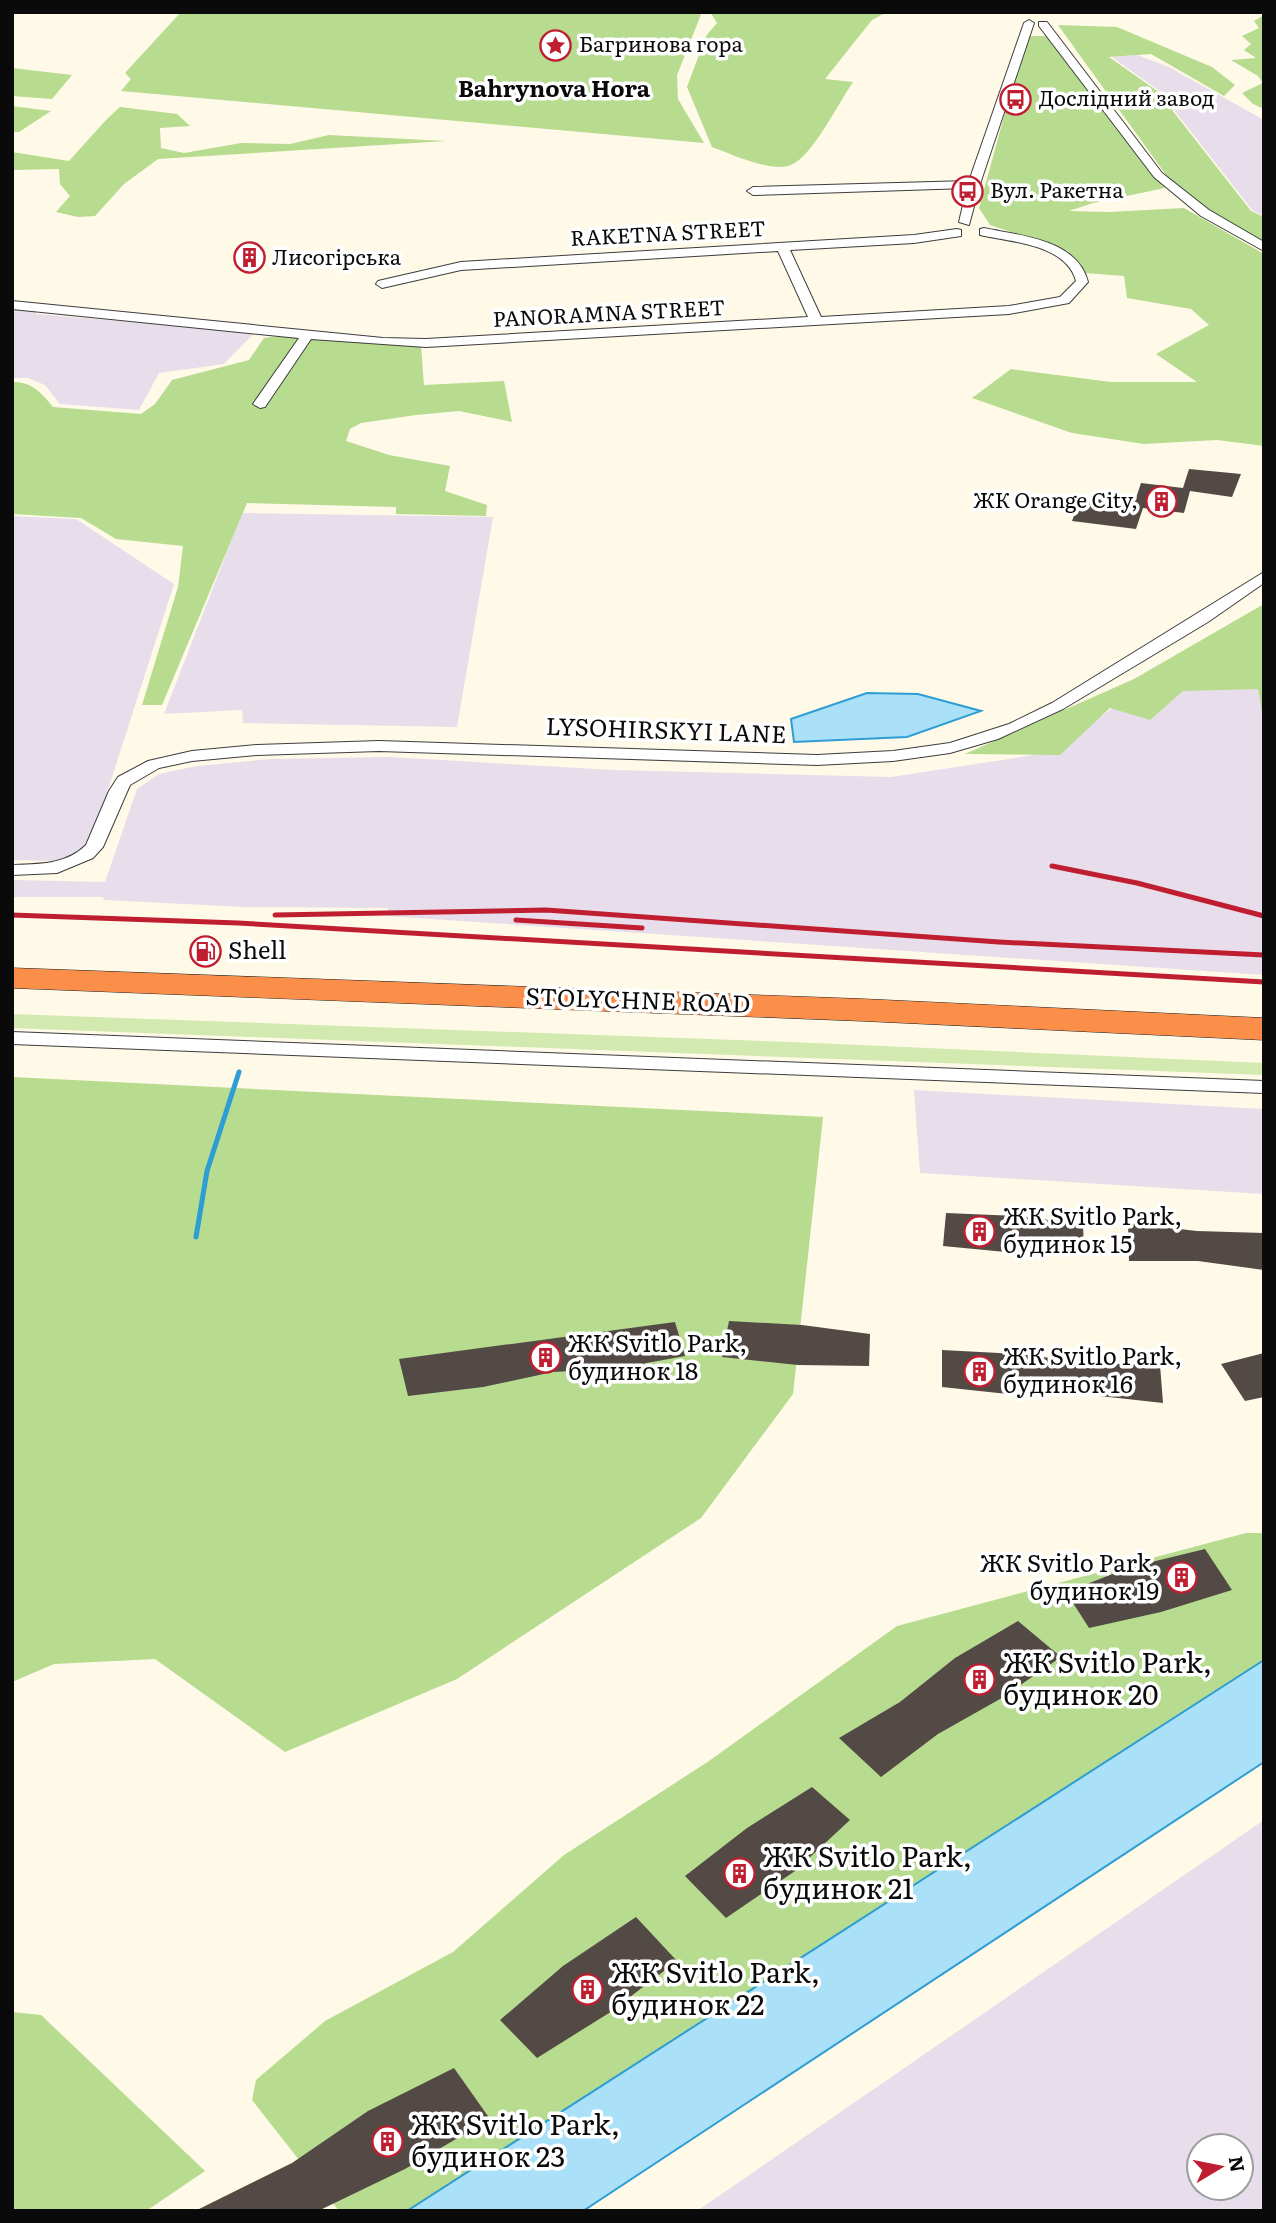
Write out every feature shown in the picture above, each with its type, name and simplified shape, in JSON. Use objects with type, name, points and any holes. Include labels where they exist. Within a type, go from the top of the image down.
[{"type":"highway","name":"STOLYCHNE ROAD","points":[[12,978],[836,1009],[1264,1029]]},
{"type":"highway","name":"STOLYCHNE ROAD","points":[[12,1000],[863,1030],[1264,1049]]},
{"type":"street","points":[[1032,21],[1043,24],[1158,175],[1205,213],[1264,247]]},
{"type":"street","points":[[1032,21],[1037,32],[1052,36]]},
{"type":"street","points":[[961,227],[1032,21]]},
{"type":"street","points":[[753,191],[974,184]]},
{"type":"street","name":"RAKETNA STREET","points":[[382,284],[461,266],[914,239],[961,227],[971,235],[984,232]]},
{"type":"street","name":"PANORAMNA STREET","points":[[12,305],[383,342],[426,343],[1032,308],[1064,300],[1082,282],[1082,274],[1070,258],[1049,248],[984,232]]},
{"type":"street","points":[[782,247],[817,321]]},
{"type":"street","points":[[260,404],[308,334]]},
{"type":"street","name":"LYSOHIRSKYI LANE","points":[[12,870],[44,870],[74,862],[94,846],[117,791],[124,781],[154,764],[192,756],[326,746],[379,746],[817,760],[889,757],[957,746],[993,735],[1055,708],[1225,605],[1264,576]]},
{"type":"street","points":[[12,1038],[1264,1087]]},
{"type":"shaded area","points":[[1137,55],[1169,67],[1264,120],[1264,216],[1253,211],[1174,110],[1183,108],[1112,57]]},
{"type":"shaded area","points":[[12,309],[33,309],[36,314],[255,332],[224,364],[159,373],[139,410],[60,404],[45,385],[28,378],[12,378]]},
{"type":"shaded area","points":[[242,513],[493,517],[457,727],[243,723],[242,710],[164,714]]},
{"type":"shaded area","points":[[12,516],[76,519],[174,584],[88,852],[52,861],[12,860]]},
{"type":"shaded area","points":[[1264,630],[1264,975],[387,916],[388,908],[245,907],[104,900],[103,897],[12,897],[12,880],[105,882],[137,789],[159,774],[197,766],[271,759],[389,757],[614,770],[891,777],[1054,752],[1159,673]]},
{"type":"shaded area","points":[[914,1090],[1264,1109],[1264,1194],[920,1173]]},
{"type":"shaded area","points":[[1264,1820],[1264,2211],[697,2211]]},
{"type":"green space","points":[[181,12],[702,12],[677,75],[678,99],[704,143],[121,91],[131,79],[125,73]]},
{"type":"green space","points":[[710,12],[887,12],[872,20],[825,79],[853,82],[825,128],[799,160],[791,165],[773,167],[751,162],[712,147],[687,87],[706,36],[717,23]]},
{"type":"green space","points":[[1264,15],[1264,109],[1253,104],[1242,93],[1263,83],[1258,76],[1231,60],[1256,58],[1244,50],[1251,44],[1242,36],[1259,28],[1254,21]]},
{"type":"green space","points":[[1058,25],[1117,27],[1212,67],[1235,85],[1224,96],[1151,54],[1109,57],[1180,107],[1172,110],[1251,211],[1264,217],[1264,244],[1210,212],[1169,179]]},
{"type":"green space","points":[[1026,36],[1049,36],[1165,188],[1093,203],[1069,211],[1184,208],[1264,254],[1264,446],[1217,440],[1144,444],[1072,433],[972,398],[1011,369],[1111,382],[1197,382],[1156,354],[1209,325],[1191,309],[1127,298],[1124,276],[1085,273],[1068,251],[990,225],[979,208]]},
{"type":"green space","points":[[12,68],[72,75],[52,99],[12,96]]},
{"type":"green space","points":[[12,106],[51,111],[19,132],[12,132]]},
{"type":"green space","points":[[120,107],[177,114],[190,126],[160,128],[161,148],[184,153],[241,143],[290,144],[329,135],[446,141],[158,159],[124,184],[95,216],[78,217],[56,212],[70,196],[60,184],[59,169],[12,170],[12,152],[69,161]]},
{"type":"green space","points":[[277,336],[421,346],[424,385],[504,381],[512,422],[459,411],[416,415],[361,423],[350,429],[346,441],[389,455],[450,466],[445,491],[487,505],[486,516],[396,514],[396,507],[247,503],[162,705],[142,705],[178,587],[183,546],[116,539],[81,518],[12,514],[12,382],[36,389],[53,407],[141,414],[155,404],[172,380],[249,360],[264,338]]},
{"type":"green space","points":[[1264,604],[1264,722],[1258,689],[1183,691],[1150,720],[1110,708],[1060,755],[965,754],[1134,679]]},
{"type":"green space","points":[[12,1014],[792,1042],[1264,1063],[1264,1075],[12,1028]]},
{"type":"green space","points":[[12,1077],[823,1117],[793,1394],[701,1518],[457,1679],[285,1752],[155,1659],[54,1664],[12,1682]]},
{"type":"green space","points":[[1246,1533],[1264,1533],[1264,1660],[407,2211],[339,2211],[252,2100],[256,2080],[325,2021],[453,1952],[564,1855],[709,1761],[897,1626]]},
{"type":"green space","points":[[12,2012],[41,2015],[205,2171],[146,2211],[12,2211]]},
{"type":"water","points":[[867,693],[918,694],[981,711],[907,737],[794,742],[791,719]]},
{"type":"water","points":[[1264,1660],[1264,1762],[583,2211],[407,2211]]},
{"type":"building","name":"ЖК Orange City,","points":[[1189,469],[1241,474],[1232,497],[1190,491],[1184,513],[1143,508],[1136,529],[1072,521],[1081,497],[1134,504],[1141,483],[1183,488]]},
{"type":"building","points":[[946,1213],[1017,1216],[1083,1224],[1084,1253],[1016,1253],[943,1246]]},
{"type":"building","points":[[1128,1223],[1197,1231],[1264,1233],[1264,1270],[1198,1261],[1129,1261]]},
{"type":"building","points":[[729,1321],[802,1325],[870,1334],[869,1366],[798,1365],[722,1357]]},
{"type":"building","points":[[675,1322],[685,1356],[614,1369],[553,1372],[483,1387],[408,1396],[399,1359]]},
{"type":"building","points":[[942,1350],[1019,1354],[1089,1363],[1160,1365],[1163,1403],[1091,1395],[1017,1395],[942,1387]]},
{"type":"building","points":[[1264,1353],[1264,1397],[1245,1401],[1221,1364]]},
{"type":"building","points":[[1205,1549],[1232,1590],[1161,1612],[1089,1628],[1066,1592],[1131,1567]]},
{"type":"building","name":"ЖК Svitlo Park, будинок 20","points":[[1018,1621],[1061,1657],[1000,1699],[938,1734],[881,1777],[839,1738],[900,1702],[955,1658]]},
{"type":"building","points":[[812,1787],[850,1820],[795,1871],[726,1918],[685,1876],[747,1828]]},
{"type":"building","name":"ЖК Svitlo Park, будинок 22","points":[[636,1917],[677,1961],[609,2013],[537,2058],[500,2020],[563,1966]]},
{"type":"building","name":"ЖК Svitlo Park, будинок 23","points":[[454,2068],[490,2119],[405,2169],[318,2211],[195,2211],[292,2163],[368,2111]]},
{"type":"waterway","points":[[196,1237],[207,1171],[239,1072]]},
{"type":"railway","points":[[1052,866],[1137,883],[1264,916]]},
{"type":"railway","points":[[275,915],[546,910],[999,942],[1264,955]]},
{"type":"railway","points":[[12,915],[238,923],[1264,982]]},
{"type":"railway","points":[[516,920],[642,928]]},
{"type":"place","name":"Багринова гора","points":[[556,45]]},
{"type":"place","name":"Дослідний завод","points":[[1016,99]]},
{"type":"place","name":"Вул. Ракетна","points":[[967,191]]},
{"type":"place","name":"Лисогірська","points":[[249,258]]},
{"type":"place","name":"ЖК Orange City,","points":[[1161,501]]},
{"type":"place","name":"Shell","points":[[205,951]]},
{"type":"place","name":"ЖК Svitlo Park, будинок 15","points":[[980,1231]]},
{"type":"place","name":"ЖК Svitlo Park, будинок 18","points":[[545,1358]]},
{"type":"place","name":"ЖК Svitlo Park, будинок 16","points":[[980,1371]]},
{"type":"place","name":"ЖК Svitlo Park, будинок 19","points":[[1182,1578]]},
{"type":"place","name":"ЖК Svitlo Park, будинок 20","points":[[980,1679]]},
{"type":"place","name":"ЖК Svitlo Park, будинок 21","points":[[740,1873]]},
{"type":"place","name":"ЖК Svitlo Park, будинок 22","points":[[588,1989]]},
{"type":"place","name":"ЖК Svitlo Park, будинок 23","points":[[388,2141]]},
{"type":"district","name":"Bahrynova Hora","points":[[554,89]]}]
